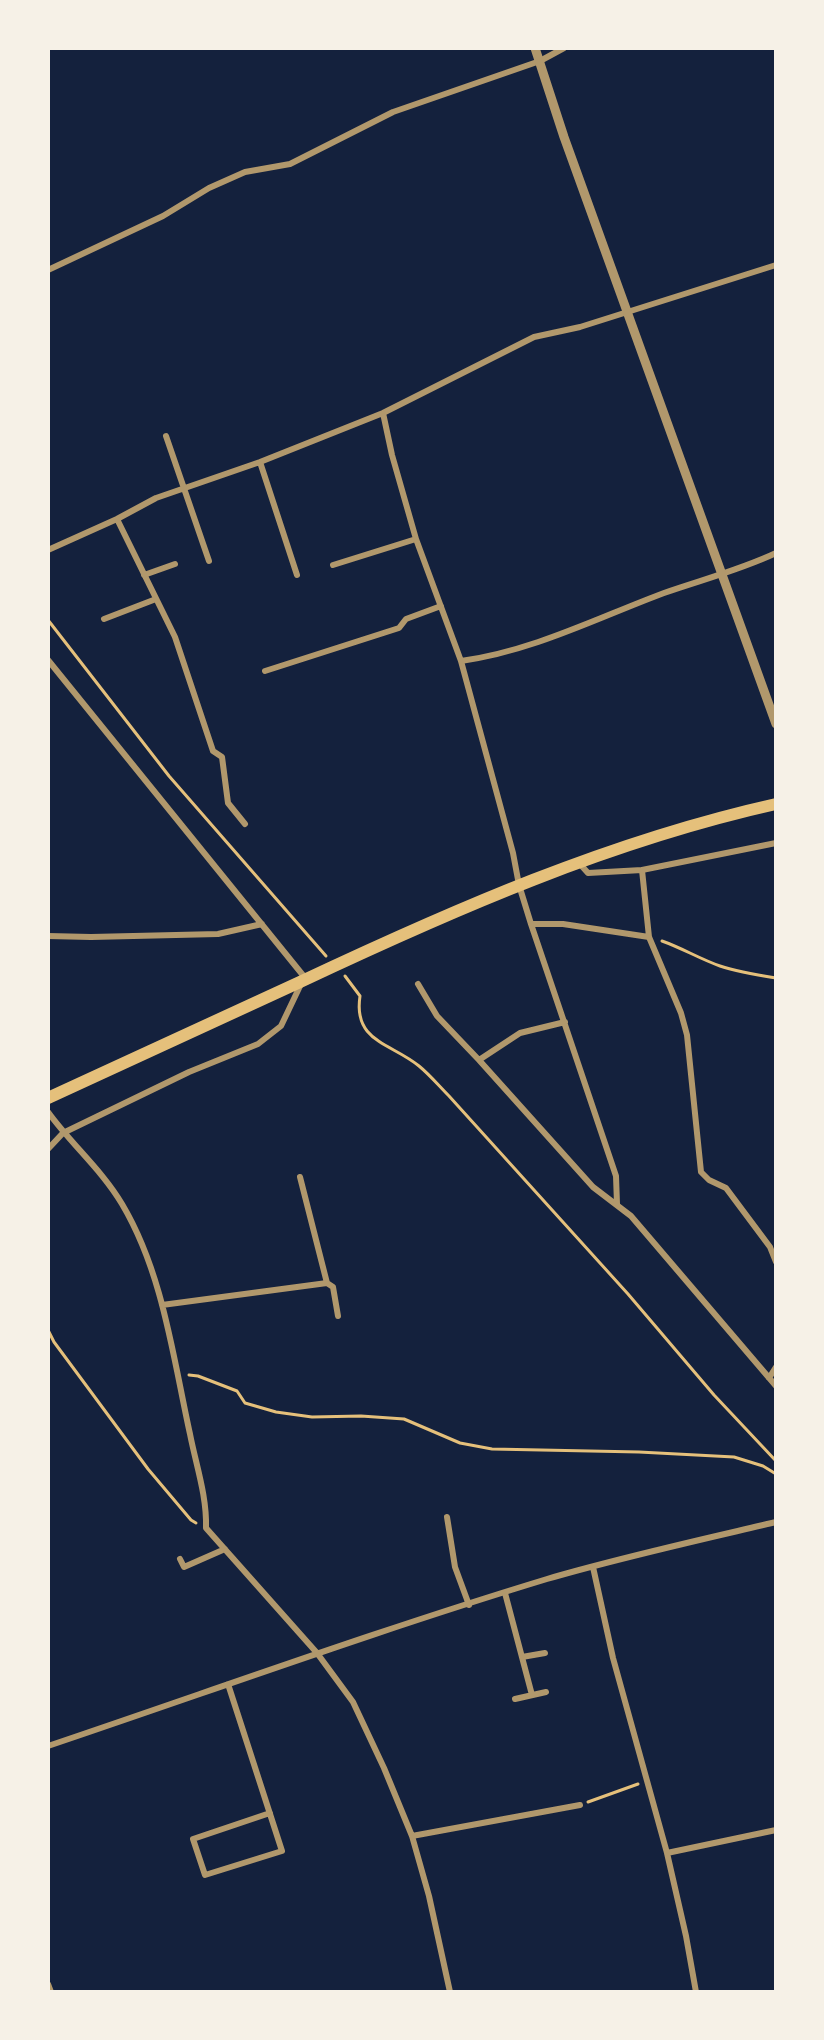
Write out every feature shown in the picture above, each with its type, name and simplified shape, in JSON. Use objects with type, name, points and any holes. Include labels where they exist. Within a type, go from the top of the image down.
[{"type":"highway","points":[[48,1098],[304,980],[519,885],[717,817],[776,804]]},
{"type":"street","points":[[535,48],[564,137],[776,724]]},
{"type":"street","points":[[48,270],[163,216],[209,188],[245,172],[290,164],[393,112],[540,61],[564,48]]},
{"type":"street","points":[[48,550],[117,519],[156,498],[260,462],[383,413],[534,337],[628,313],[776,265]]},
{"type":"street","points":[[383,413],[416,539],[461,661],[513,853],[519,885],[616,1176],[617,1204]]},
{"type":"street","points":[[166,436],[209,561]]},
{"type":"street","points":[[260,462],[297,575]]},
{"type":"street","points":[[117,519],[175,637],[213,751],[222,757],[228,803],[245,824]]},
{"type":"street","points":[[333,565],[416,539]]},
{"type":"street","points":[[461,661],[492,657],[526,647],[776,553]]},
{"type":"street","points":[[144,575],[175,564]]},
{"type":"street","points":[[104,619],[156,599]]},
{"type":"street","points":[[265,671],[399,628],[406,619],[441,606]]},
{"type":"street","points":[[48,660],[262,924],[304,980],[281,1026],[258,1044],[189,1072],[63,1133],[48,1149]]},
{"type":"street","points":[[579,863],[588,873],[642,870],[776,843]]},
{"type":"street","points":[[642,870],[649,937],[681,1013],[687,1035],[701,1172],[709,1180],[726,1188],[770,1247],[776,1262]]},
{"type":"street","points":[[48,936],[91,938],[218,934],[262,924]]},
{"type":"street","points":[[531,924],[563,924],[649,937]]},
{"type":"street","points":[[418,984],[437,1016],[593,1187],[631,1216],[776,1386]]},
{"type":"street","points":[[478,1060],[520,1033],[565,1022]]},
{"type":"street","points":[[48,1112],[121,1202],[143,1244],[162,1305],[178,1373],[202,1487],[206,1528],[317,1653],[353,1702],[384,1768],[412,1836],[429,1896],[450,1992]]},
{"type":"street","points":[[300,1178],[327,1283]]},
{"type":"street","points":[[162,1305],[327,1283],[333,1287],[338,1316]]},
{"type":"street","points":[[769,1378],[776,1367]]},
{"type":"street","points":[[447,1517],[455,1567],[469,1605]]},
{"type":"street","points":[[48,1746],[317,1653],[505,1593],[593,1567],[776,1522]]},
{"type":"street","points":[[180,1558],[184,1567],[225,1549]]},
{"type":"street","points":[[593,1567],[613,1658],[668,1853],[696,1992]]},
{"type":"street","points":[[505,1593],[532,1695]]},
{"type":"street","points":[[522,1657],[545,1653]]},
{"type":"street","points":[[228,1684],[270,1813],[282,1851],[205,1875],[193,1839],[270,1813]]},
{"type":"street","points":[[515,1700],[546,1692]]},
{"type":"street","points":[[412,1836],[580,1805]]},
{"type":"street","points":[[668,1853],[776,1830]]},
{"type":"street","points":[[48,1984],[51,1992]]},
{"type":"path","points":[[48,620],[169,776],[319,949]]},
{"type":"path","points":[[649,937],[680,947],[719,965],[776,978]]},
{"type":"path","points":[[351,983],[360,996],[358,1012],[369,1034],[418,1065],[449,1096],[628,1294],[714,1395],[776,1461]]},
{"type":"path","points":[[48,1330],[54,1342],[148,1469],[191,1520],[206,1528]]},
{"type":"path","points":[[178,1373],[198,1376],[237,1391],[245,1403],[276,1412],[312,1417],[360,1416],[404,1419],[460,1443],[492,1449],[639,1452],[734,1457],[763,1466],[776,1474]]},
{"type":"path","points":[[580,1805],[648,1780]]}]
